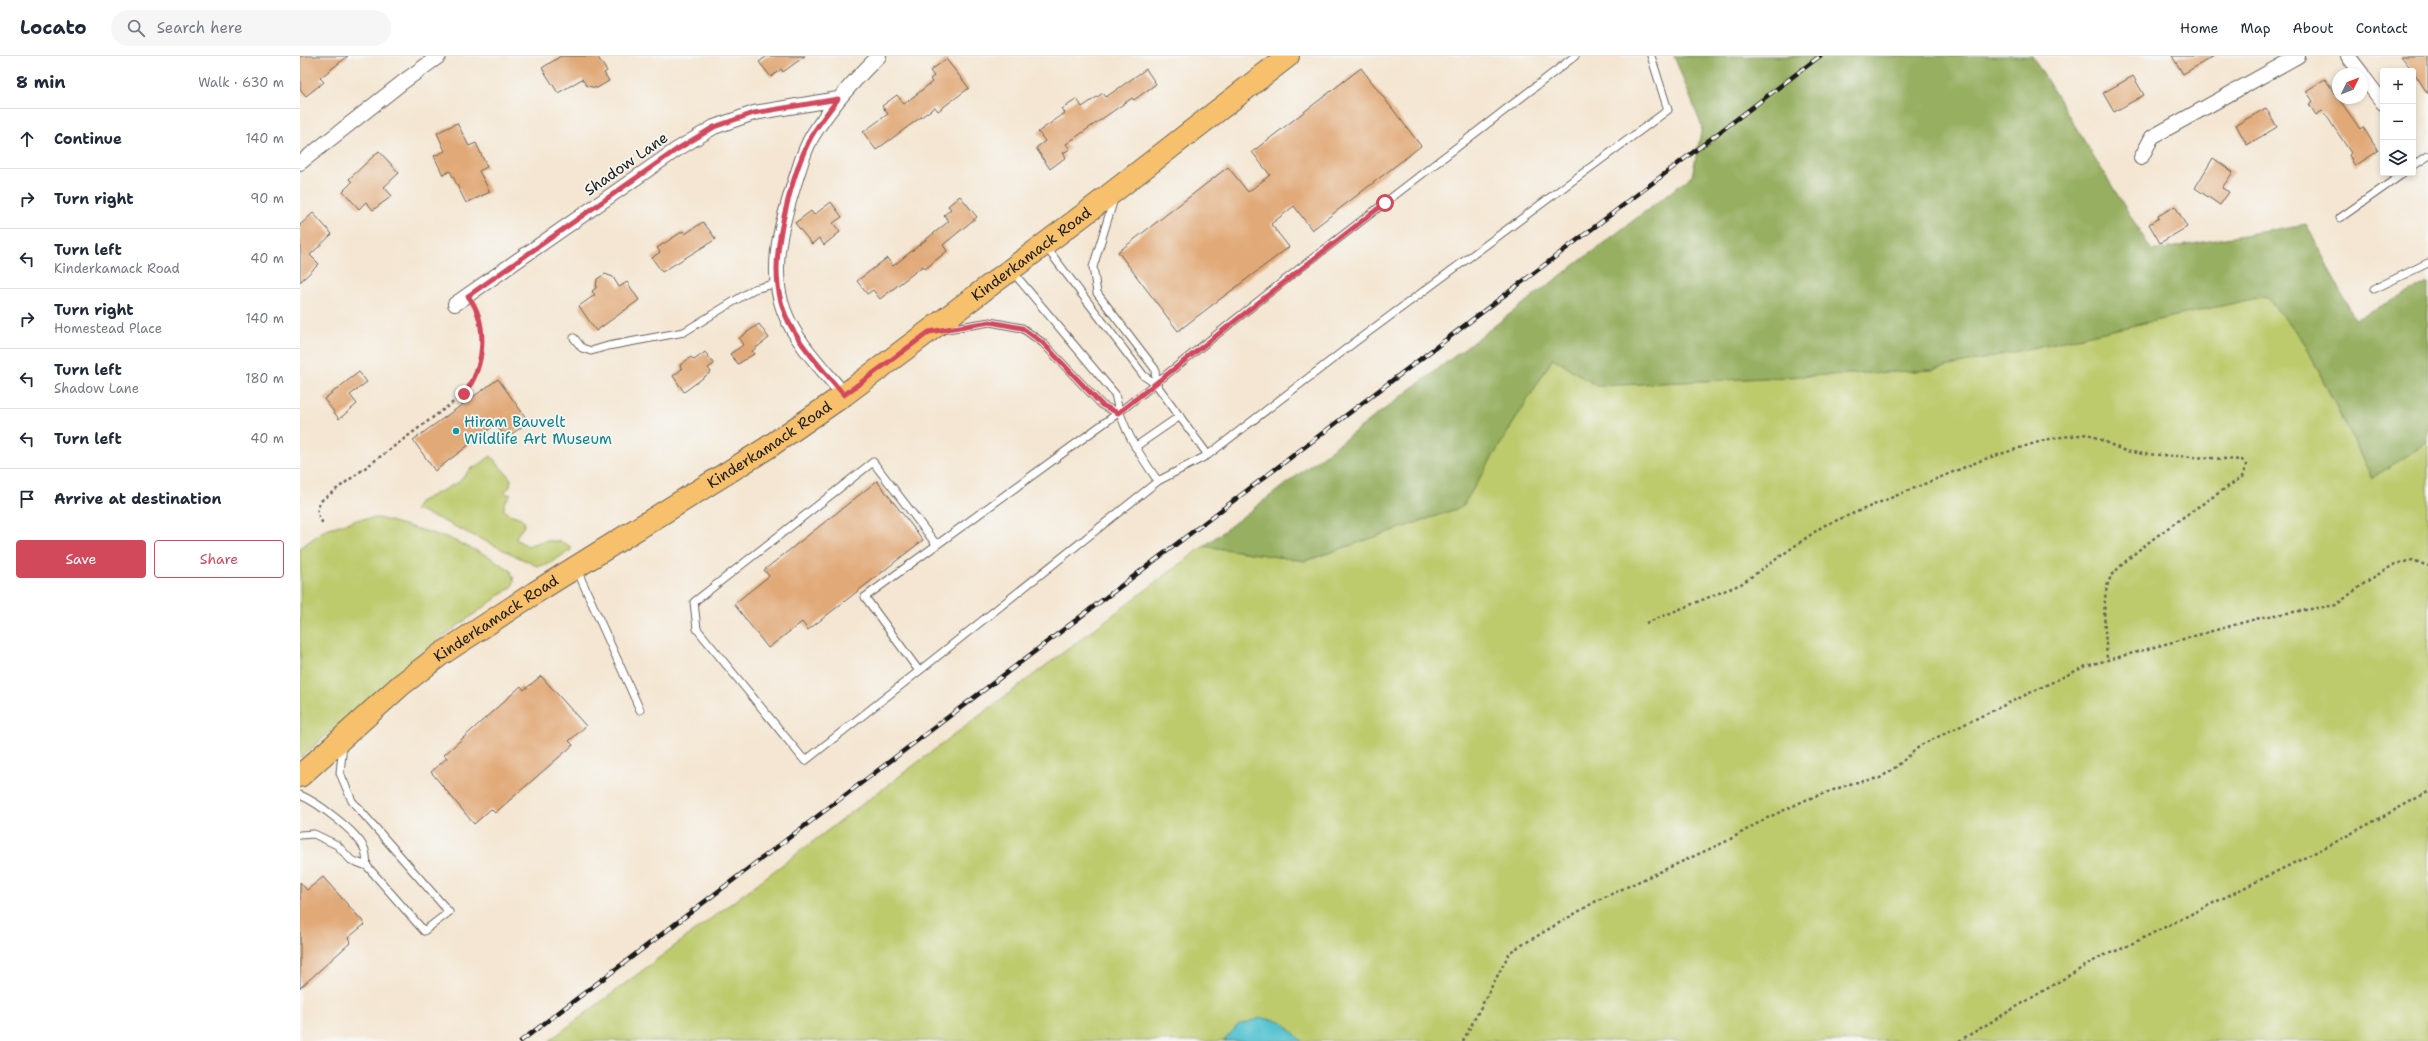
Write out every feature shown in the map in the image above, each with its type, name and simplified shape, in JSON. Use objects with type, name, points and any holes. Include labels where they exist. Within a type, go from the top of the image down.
[{"type":"main road","name":"Kinderkamack Road","points":[[300,776],[344,738],[401,685],[440,656],[576,567],[766,448],[844,395],[1044,245],[1288,56]]},
{"type":"street","points":[[300,162],[439,56]]},
{"type":"street","points":[[844,395],[793,331],[784,310],[778,283],[779,245],[790,196],[812,136],[838,99],[879,56]]},
{"type":"street","points":[[2141,158],[2152,137],[2298,56]]},
{"type":"street","points":[[2348,56],[2357,68]]},
{"type":"street","points":[[2368,82],[2380,99]]},
{"type":"street","name":"Shadow Lane","points":[[455,304],[676,150],[714,127],[754,113],[838,99]]},
{"type":"lane","points":[[919,671],[865,597],[1118,413],[1299,269],[1575,56]]},
{"type":"lane","points":[[936,544],[873,462],[694,602],[697,629],[805,761],[1158,481],[1208,455],[1355,342],[1668,110],[1651,56]]},
{"type":"lane","points":[[2416,164],[2428,156]]},
{"type":"lane","points":[[2340,218],[2400,176]]},
{"type":"lane","points":[[1117,189],[1093,267],[1097,293],[1155,369],[1156,384]]},
{"type":"lane","points":[[1044,245],[1144,376],[1156,384],[1208,455]]},
{"type":"lane","points":[[2374,290],[2428,263]]},
{"type":"lane","points":[[1011,270],[1094,367],[1114,394],[1118,413],[1135,447],[1158,481]]},
{"type":"lane","points":[[574,338],[582,348],[591,351],[608,346],[684,332],[754,289],[778,283]]},
{"type":"lane","points":[[929,332],[990,322],[1022,328],[1043,343],[1102,405],[1118,413]]},
{"type":"lane","points":[[1135,447],[1180,416]]},
{"type":"lane","points":[[576,567],[640,710]]},
{"type":"lane","points":[[300,835],[314,834],[337,846],[351,860],[367,866],[424,931],[449,912],[352,801],[340,773],[344,738]]},
{"type":"lane","points":[[300,795],[315,801],[343,825],[364,848],[367,866]]},
{"type":"path","points":[[323,523],[317,515],[317,510],[322,500],[459,398],[471,385],[478,372],[481,334],[477,312],[468,296]]},
{"type":"path","points":[[1646,623],[1741,584],[1823,526],[1982,460],[2041,441],[2088,434],[2125,451],[2144,454],[2242,460],[2246,465],[2242,477],[2138,552],[2113,575],[2108,583],[2105,612],[2107,660]]},
{"type":"path","points":[[1463,1041],[1510,952],[1520,944],[1598,900],[1727,842],[1765,819],[1808,799],[1853,784],[1880,778],[1896,768],[1921,745],[2086,666],[2263,616],[2336,605],[2366,582],[2395,564],[2413,560],[2428,566]]},
{"type":"path","points":[[1959,1041],[2102,956],[2121,949],[2330,845],[2428,792]]},
{"type":"green space","points":[[1674,56],[2032,56],[2152,251],[2306,224],[2355,319],[2428,283],[2428,442],[2372,478],[2304,342],[2266,296],[1932,370],[1597,386],[1553,358],[1462,507],[1305,561],[1204,546],[1692,176],[1702,127]]},
{"type":"green space","points":[[2266,296],[2304,342],[2372,478],[2428,442],[2428,1041],[549,1041],[1204,546],[1305,561],[1462,507],[1553,358],[1597,386],[1932,370]]},
{"type":"green space","points":[[491,456],[511,479],[510,487],[505,491],[505,493],[511,495],[504,503],[504,510],[524,521],[524,526],[516,537],[517,540],[528,546],[538,542],[556,541],[571,547],[571,550],[547,565],[537,566],[439,519],[415,510],[419,502],[459,482],[470,469],[476,467]]},
{"type":"green space","points":[[379,518],[446,537],[490,557],[511,571],[514,580],[513,586],[434,643],[300,758],[300,548],[326,529],[360,519]]},
{"type":"water","points":[[1261,1018],[1281,1021],[1302,1041],[1224,1041],[1238,1025]]},
{"type":"building","points":[[300,56],[348,56],[320,78],[324,82],[306,96],[300,89]]},
{"type":"building","points":[[561,56],[597,56],[607,71],[604,73],[609,81],[597,88],[587,86],[582,79],[558,93],[542,68]]},
{"type":"building","points":[[767,56],[805,56],[783,72],[781,69],[771,77],[759,62]]},
{"type":"building","points":[[2172,56],[2214,56],[2183,74]]},
{"type":"building","points":[[2401,56],[2428,56],[2428,94],[2416,76],[2416,68],[2411,68]]},
{"type":"building","points":[[946,59],[969,88],[938,111],[935,107],[876,150],[863,132],[888,114],[882,106],[897,95],[904,104],[932,82],[930,79],[934,76],[930,71]]},
{"type":"building","points":[[1361,68],[1421,146],[1312,230],[1294,206],[1271,224],[1289,247],[1178,331],[1118,252],[1228,167],[1248,192],[1270,175],[1252,152]]},
{"type":"building","points":[[1146,69],[1156,84],[1134,100],[1132,98],[1066,144],[1070,149],[1063,153],[1066,157],[1050,169],[1036,148],[1045,141],[1038,132],[1065,113],[1062,109],[1077,99],[1082,107],[1103,93],[1106,97]]},
{"type":"building","points":[[2133,76],[2144,95],[2114,112],[2103,93]]},
{"type":"building","points":[[2325,79],[2332,89],[2332,104],[2342,104],[2360,129],[2363,127],[2378,151],[2355,166],[2349,155],[2351,153],[2326,115],[2322,111],[2316,115],[2309,104],[2313,101],[2306,91]]},
{"type":"building","points":[[2266,108],[2277,127],[2247,145],[2236,125]]},
{"type":"building","points":[[457,123],[469,146],[476,143],[487,167],[479,171],[490,192],[466,203],[450,171],[443,175],[434,156],[445,151],[437,133]]},
{"type":"building","points":[[379,151],[399,173],[384,187],[392,196],[373,210],[366,202],[359,209],[343,191],[352,182],[349,179]]},
{"type":"building","points":[[2213,158],[2233,172],[2222,188],[2229,192],[2220,205],[2195,188]]},
{"type":"building","points":[[960,196],[977,217],[943,245],[947,251],[925,269],[923,266],[880,299],[873,290],[867,294],[857,281],[887,258],[893,266],[949,221],[944,215],[951,209],[948,206]]},
{"type":"building","points":[[831,202],[842,217],[833,223],[840,232],[824,245],[819,238],[812,244],[795,223],[811,211],[814,215]]},
{"type":"building","points":[[2175,206],[2187,227],[2160,243],[2149,224],[2159,218],[2158,216]]},
{"type":"building","points":[[313,213],[332,234],[310,255],[319,264],[300,282],[300,225]]},
{"type":"building","points":[[703,222],[716,239],[662,272],[652,258],[660,252],[657,248],[683,231],[685,234]]},
{"type":"building","points":[[605,274],[613,277],[619,287],[627,282],[639,300],[596,331],[579,306],[595,295],[592,291],[596,288],[597,279]]},
{"type":"building","points":[[759,324],[769,338],[752,351],[754,354],[738,364],[730,354],[743,345],[739,338]]},
{"type":"building","points":[[705,352],[714,364],[708,368],[711,372],[684,392],[673,376],[682,369],[680,365],[691,357],[694,360]]},
{"type":"building","points":[[359,372],[367,382],[350,395],[357,404],[339,419],[324,399]]},
{"type":"building","name":"Hiram Bauvelt Wildlife Art Museum","points":[[498,379],[529,422],[506,438],[496,424],[435,471],[413,440]]},
{"type":"building","points":[[877,481],[923,540],[808,630],[802,622],[768,648],[734,604],[769,576],[764,570]]},
{"type":"building","points":[[541,676],[586,726],[569,741],[573,745],[495,813],[491,809],[474,824],[431,772],[447,758],[444,755],[521,686],[524,690]]},
{"type":"building","points":[[323,877],[365,924],[348,938],[351,942],[300,988],[300,882],[307,890]]},
{"type":"railway","points":[[521,1041],[1820,56]]},
{"type":"place","name":"Hiram Bauvelt Wildlife Art Museum","points":[[456,431]]},
{"type":"route","points":[[464,394],[478,372],[481,349],[479,320],[477,312],[468,296],[676,150],[714,127],[754,113],[838,99],[812,136],[804,155],[790,196],[779,245],[777,269],[779,291],[784,310],[793,331],[844,395],[929,332],[990,322],[1022,328],[1043,343],[1102,405],[1118,413],[1299,269],[1385,203]]}]
